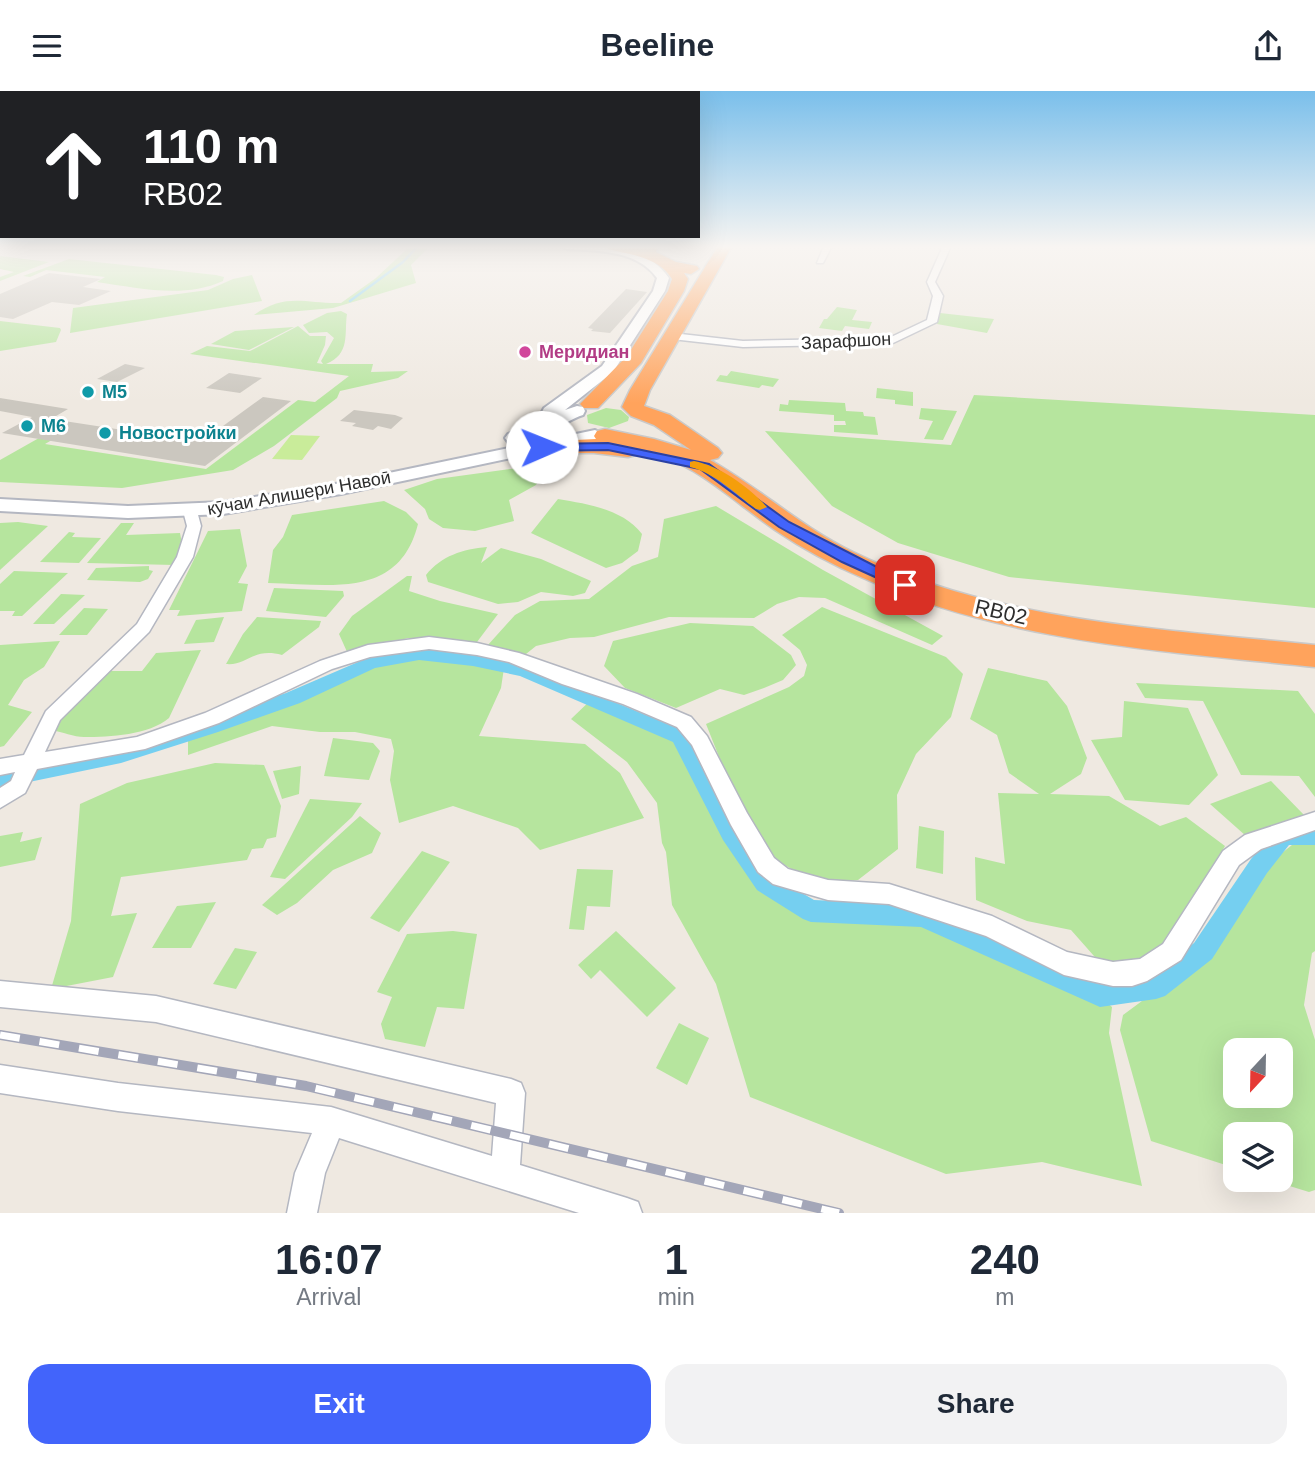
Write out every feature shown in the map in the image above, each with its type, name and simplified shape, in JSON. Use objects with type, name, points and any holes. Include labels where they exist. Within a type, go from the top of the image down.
[{"type":"highway","points":[[671,298],[634,359],[612,374],[572,420],[573,425],[600,435],[662,447],[715,468]]},
{"type":"highway","points":[[636,409],[646,382],[695,298]]},
{"type":"highway","points":[[646,382],[655,400],[706,439],[715,468]]},
{"type":"highway","points":[[584,407],[618,402],[662,420],[715,468]]},
{"type":"highway","points":[[600,435],[624,433],[638,427],[643,419],[636,409]]},
{"type":"highway","points":[[521,448],[608,447],[715,468]]},
{"type":"highway","name":"RB02","points":[[715,468],[801,519],[857,548],[913,573],[968,590],[1025,606],[1149,627],[1315,643]]},
{"type":"highway","name":"RB02","points":[[715,468],[784,525],[847,559],[905,585],[966,604],[1075,628],[1315,656]]},
{"type":"street","points":[[453,453],[530,425],[587,387],[612,374],[655,298]]},
{"type":"street","name":"Зарафшон","points":[[672,336],[756,344],[891,341],[909,335],[932,322],[937,298]]},
{"type":"street","name":"кӯчаи Алишери Навоӣ","points":[[0,491],[119,497],[245,491],[352,474],[516,438],[584,407]]},
{"type":"street","name":"кӯчаи Алишери Навоӣ","points":[[0,505],[73,510],[190,511],[317,493],[521,448],[600,435]]},
{"type":"street","points":[[0,799],[18,787],[53,716],[143,628],[185,557],[194,526],[190,511]]},
{"type":"street","points":[[0,767],[103,752],[138,744],[212,718],[326,665],[368,651],[429,643],[477,649],[513,657],[568,679],[630,699],[684,722],[699,741],[766,865],[781,877],[828,890],[889,894],[992,927],[1064,964],[1113,974],[1132,974],[1147,969],[1172,952],[1231,858],[1253,842],[1315,821]]},
{"type":"street","points":[[0,994],[156,1009],[511,1093],[505,1174]]},
{"type":"street","points":[[0,1079],[118,1097],[331,1121],[627,1213]]},
{"type":"street","points":[[302,1213],[310,1173],[331,1121]]},
{"type":"green space","points":[[145,298],[261,298],[262,301],[70,333],[73,308]]},
{"type":"green space","points":[[347,298],[365,298],[333,308],[254,315],[286,301],[341,303]]},
{"type":"green space","points":[[837,307],[857,310],[852,320],[872,322],[869,329],[845,326],[842,331],[819,328]]},
{"type":"green space","points":[[341,311],[347,314],[345,342],[339,355],[326,364],[373,364],[371,372],[408,371],[398,378],[340,391],[337,398],[274,446],[233,470],[122,488],[0,482],[0,460],[62,425],[74,427],[45,444],[206,469],[298,400],[315,402],[349,376],[190,354],[207,346],[250,351],[298,326],[310,336],[326,336],[317,363],[323,364],[321,361],[334,338],[327,332],[309,333],[303,325],[327,313]]},
{"type":"green space","points":[[940,313],[994,319],[987,333],[937,324]]},
{"type":"green space","points":[[0,321],[61,330],[56,342],[0,351]]},
{"type":"green space","points":[[294,327],[249,350],[211,344],[235,331]]},
{"type":"green space","points":[[731,371],[779,379],[773,387],[762,385],[759,388],[716,381],[720,375],[727,376]]},
{"type":"green space","points":[[877,388],[913,392],[913,406],[876,398]]},
{"type":"green space","points":[[974,395],[1315,415],[1315,608],[1009,577],[898,543],[832,506],[765,431],[951,445]]},
{"type":"green space","points":[[789,400],[845,403],[846,411],[863,412],[864,416],[875,417],[878,435],[834,432],[834,425],[846,425],[845,421],[834,421],[834,415],[779,411],[780,404],[788,405]]},
{"type":"green space","points":[[606,408],[621,410],[629,417],[628,421],[609,428],[588,423],[587,415]]},
{"type":"green space","points":[[921,408],[957,411],[943,440],[924,439],[933,421],[919,419]]},
{"type":"green space","points":[[291,435],[320,436],[302,460],[272,459]]},
{"type":"green space","points":[[525,467],[535,470],[540,479],[536,485],[509,500],[514,521],[475,531],[443,528],[429,519],[425,509],[404,490],[437,479]]},
{"type":"green space","points":[[558,499],[604,509],[625,519],[642,534],[638,551],[622,563],[606,568],[531,533]]},
{"type":"green space","points":[[384,501],[406,512],[418,524],[409,548],[395,565],[378,576],[359,582],[337,585],[268,583],[273,550],[283,537],[292,515]]},
{"type":"green space","points":[[716,506],[823,570],[943,636],[932,645],[825,598],[799,597],[777,604],[754,618],[669,617],[594,637],[570,638],[536,646],[521,658],[487,646],[515,615],[540,601],[589,599],[632,566],[658,557],[664,519]]},
{"type":"green space","points":[[18,522],[48,526],[0,570],[0,523]]},
{"type":"green space","points":[[121,523],[134,523],[126,535],[180,533],[183,549],[175,565],[87,563]]},
{"type":"green space","points":[[240,529],[247,566],[238,583],[248,584],[242,611],[177,616],[180,610],[169,610],[208,531]]},
{"type":"green space","points":[[69,532],[75,533],[72,537],[101,538],[79,563],[40,562]]},
{"type":"green space","points":[[487,547],[481,563],[501,548],[541,559],[591,581],[585,593],[573,596],[541,592],[518,602],[498,604],[428,582],[426,575],[446,558]]},
{"type":"green space","points":[[149,566],[149,570],[153,571],[148,579],[140,582],[87,580],[96,568]]},
{"type":"green space","points":[[14,571],[68,573],[22,616],[12,616],[15,611],[0,611],[0,584]]},
{"type":"green space","points":[[407,576],[412,576],[409,591],[498,614],[474,646],[408,638],[348,654],[339,634],[352,616]]},
{"type":"green space","points":[[274,588],[343,591],[344,596],[326,617],[266,611]]},
{"type":"green space","points":[[61,594],[85,595],[54,624],[33,624]]},
{"type":"green space","points":[[822,607],[946,657],[963,674],[951,717],[916,754],[897,795],[898,849],[858,880],[817,884],[766,854],[741,812],[706,724],[789,687],[804,676],[807,665],[800,650],[782,635]]},
{"type":"green space","points":[[84,608],[108,609],[87,635],[59,635]]},
{"type":"green space","points":[[224,617],[214,642],[184,644],[196,620]]},
{"type":"green space","points":[[257,617],[321,621],[319,627],[282,655],[264,653],[226,664],[243,634]]},
{"type":"green space","points":[[690,623],[753,626],[791,655],[796,665],[783,680],[764,688],[744,695],[720,689],[676,708],[625,688],[604,666],[613,641]]},
{"type":"green space","points":[[60,641],[44,667],[24,680],[8,705],[32,712],[4,746],[0,747],[0,645]]},
{"type":"green space","points":[[201,650],[169,718],[161,724],[129,734],[105,736],[80,737],[52,730],[74,703],[110,671],[142,671],[156,653]]},
{"type":"green space","points":[[419,655],[504,668],[501,688],[479,736],[585,744],[620,773],[644,818],[540,850],[518,828],[453,806],[399,823],[390,780],[394,751],[391,739],[355,732],[320,732],[272,726],[188,755],[188,737],[294,698],[370,665]]},
{"type":"green space","points":[[988,668],[1047,681],[1067,706],[1087,758],[1081,774],[1050,794],[1109,796],[1160,826],[1186,817],[1225,846],[1162,954],[1109,973],[1071,930],[1027,921],[976,900],[975,857],[1005,864],[998,793],[1039,794],[1009,773],[997,735],[970,719]]},
{"type":"green space","points":[[1136,683],[1298,691],[1315,714],[1315,797],[1299,776],[1241,775],[1203,701],[1145,698]]},
{"type":"green space","points":[[595,696],[638,714],[678,738],[727,834],[762,884],[809,914],[863,912],[921,918],[1026,968],[1102,999],[1112,1007],[1109,1033],[1142,1186],[1042,1162],[946,1174],[750,1097],[716,984],[672,905],[657,803],[627,762],[571,719]]},
{"type":"green space","points":[[1124,701],[1188,708],[1218,775],[1189,805],[1125,800],[1091,740],[1122,737]]},
{"type":"green space","points":[[333,738],[373,743],[380,751],[369,780],[324,776]]},
{"type":"green space","points":[[215,763],[264,765],[281,806],[276,837],[267,839],[263,848],[252,849],[247,860],[121,877],[111,916],[137,913],[113,977],[51,989],[71,921],[80,804],[127,783]]},
{"type":"green space","points":[[301,766],[299,794],[282,799],[273,771]]},
{"type":"green space","points":[[1271,781],[1305,816],[1246,836],[1210,804]]},
{"type":"green space","points":[[310,799],[362,803],[352,817],[285,879],[270,877]]},
{"type":"green space","points":[[360,816],[381,833],[372,853],[333,870],[297,903],[277,915],[262,905]]},
{"type":"green space","points":[[919,826],[944,831],[943,874],[916,868]]},
{"type":"green space","points":[[23,832],[20,842],[42,837],[35,860],[0,867],[0,836]]},
{"type":"green space","points":[[1315,840],[1315,951],[1312,953],[1304,1005],[1315,1040],[1315,1190],[1309,1192],[1293,1187],[1293,1122],[1223,1122],[1223,1164],[1151,1141],[1120,1030],[1123,1015],[1207,953],[1263,868],[1297,841]]},
{"type":"green space","points":[[422,851],[450,862],[399,932],[370,918]]},
{"type":"green space","points":[[577,869],[613,870],[610,907],[587,906],[584,930],[569,929]]},
{"type":"green space","points":[[216,902],[191,948],[152,948],[177,906]]},
{"type":"green space","points":[[453,931],[477,934],[464,1009],[437,1007],[425,1047],[385,1039],[381,1024],[392,997],[377,992],[407,934]]},
{"type":"green space","points":[[616,931],[676,988],[647,1017],[600,970],[591,979],[578,965]]},
{"type":"green space","points":[[235,948],[257,952],[236,989],[213,984]]},
{"type":"green space","points":[[679,1023],[709,1038],[687,1085],[656,1068]]},
{"type":"building","points":[[0,298],[94,298],[79,305],[52,302],[13,319],[0,317]]},
{"type":"building","points":[[617,298],[641,298],[610,333],[591,331],[593,329],[588,328]]},
{"type":"building","points":[[125,364],[145,368],[117,382],[97,379]]},
{"type":"building","name":"Новостройки","points":[[229,373],[262,378],[240,393],[206,388]]},
{"type":"building","name":"Новостройки","points":[[263,397],[291,401],[205,466],[2,433],[32,417],[0,411],[0,398],[68,409],[51,419],[201,442]]},
{"type":"building","points":[[354,410],[403,418],[391,429],[378,426],[373,430],[352,426],[356,423],[340,421]]},
{"type":"waterway","points":[[350,301],[354,298]]},
{"type":"waterway","points":[[0,780],[121,755],[211,727],[293,698],[371,663],[419,654],[473,660],[524,671],[680,737],[731,834],[765,883],[811,911],[922,916],[1100,994],[1156,987],[1203,951],[1259,866],[1283,836],[1315,836]]},
{"type":"railway","points":[[0,1035],[306,1086],[839,1213]]},
{"type":"slow traffic","points":[[694,464],[704,466],[719,475],[760,507]]},
{"type":"place","name":"Меридиан","points":[[525,352]]},
{"type":"place","name":"М5","points":[[88,392]]},
{"type":"place","name":"М6","points":[[27,426]]},
{"type":"place","name":"Новостройки","points":[[105,433]]},
{"type":"route","points":[[542,447],[608,447],[704,466],[784,525],[847,559],[905,585]]}]
